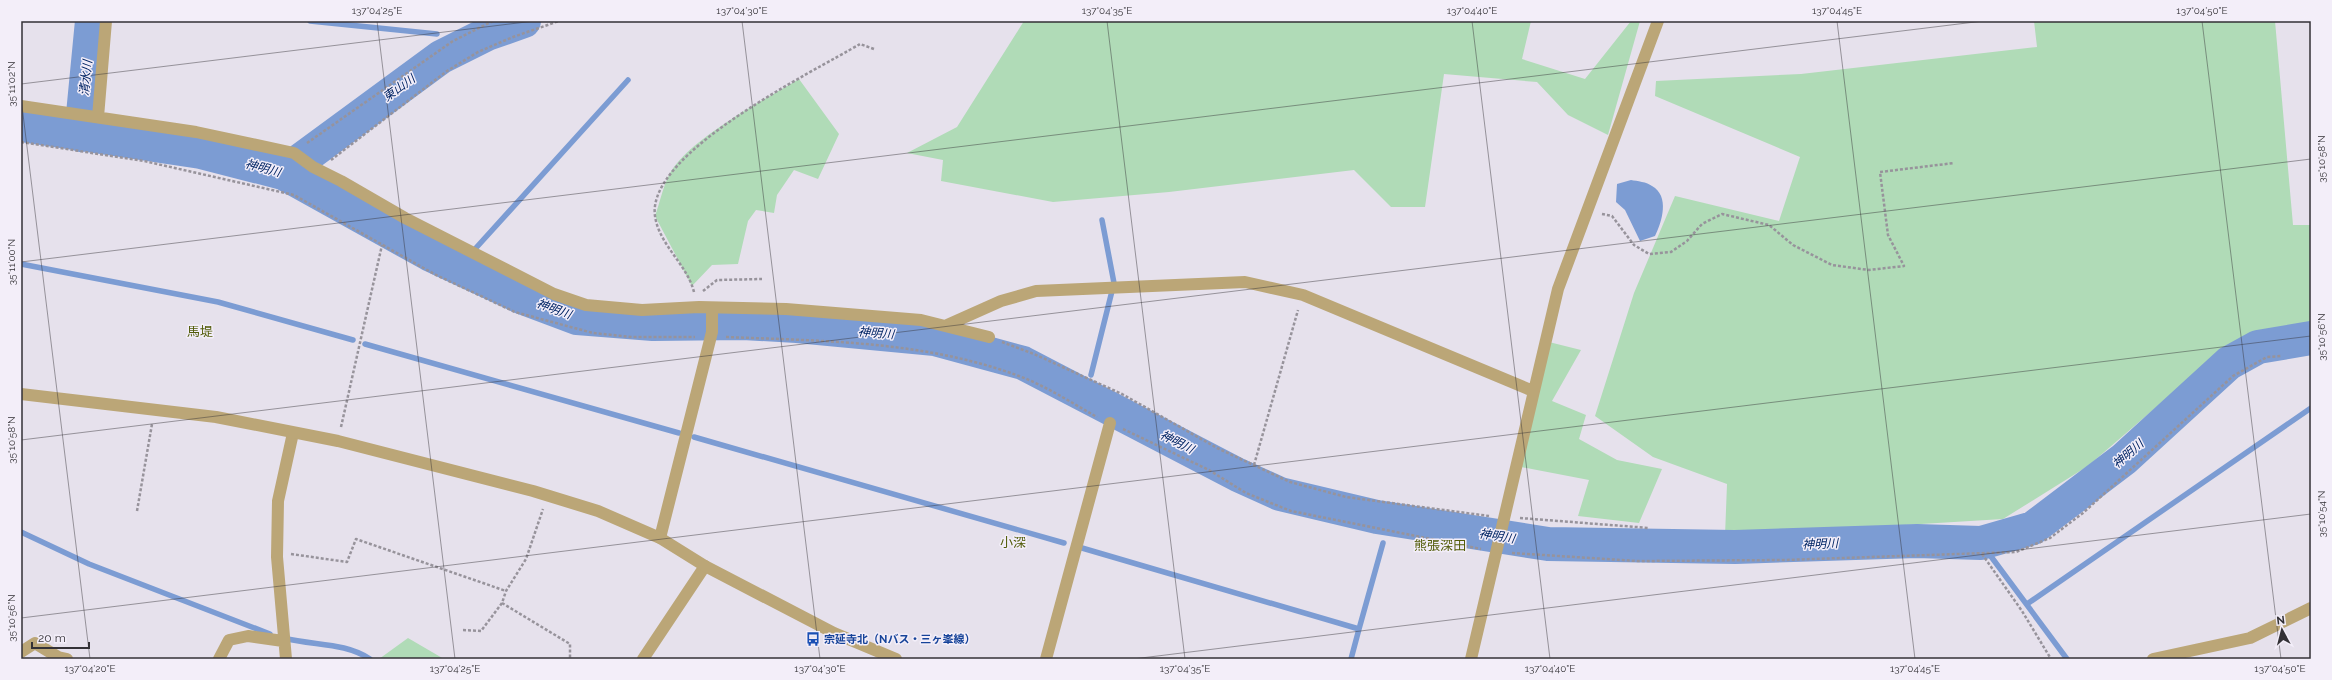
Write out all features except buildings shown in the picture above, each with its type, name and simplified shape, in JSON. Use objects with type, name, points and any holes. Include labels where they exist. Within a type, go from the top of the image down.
[{"type":"street","points":[[98,117],[106,21]]},
{"type":"street","points":[[1471,659],[1532,392],[1558,289],[1658,21]]},
{"type":"street","points":[[21,106],[196,132],[292,153],[316,169],[341,181],[405,218],[554,294],[586,305],[642,310],[699,307],[712,310],[786,309],[921,320],[989,337]]},
{"type":"street","points":[[945,326],[1002,301],[1036,291],[1245,282],[1303,295],[1532,392]]},
{"type":"street","points":[[660,538],[711,334],[712,310]]},
{"type":"street","points":[[21,394],[216,417],[338,441],[547,496],[598,511],[660,538],[705,566],[834,633],[896,659]]},
{"type":"street","points":[[1046,659],[1110,423]]},
{"type":"street","points":[[286,659],[283,641],[277,552],[278,501],[293,433]]},
{"type":"street","points":[[643,659],[705,566]]},
{"type":"street","points":[[2153,659],[2250,638],[2311,608]]},
{"type":"street","points":[[219,659],[230,640],[248,636],[283,641]]},
{"type":"street","points":[[21,652],[35,643],[58,657],[67,659]]},
{"type":"path","points":[[292,153],[453,41],[493,21]]},
{"type":"path","points":[[316,169],[336,156],[447,71],[478,52],[513,37],[559,21]]},
{"type":"path","points":[[699,307],[692,286],[662,238],[655,216],[659,196],[670,174],[687,154],[716,130],[799,79],[860,44],[874,49]]},
{"type":"path","points":[[21,142],[144,161],[294,195],[382,246],[477,295],[515,312],[593,333],[632,338],[711,334],[881,344],[948,356],[1020,376],[1110,423],[1209,470],[1246,493],[1291,511],[1496,549],[1637,562],[2016,552],[2050,538],[2083,513],[2233,376],[2267,357],[2282,356]]},
{"type":"path","points":[[1586,211],[1612,216],[1634,244],[1649,254],[1671,252],[1687,241],[1702,224],[1722,214],[1769,225],[1793,245],[1832,265],[1868,270],[1904,266],[1888,235],[1880,172],[1954,163]]},
{"type":"path","points":[[338,441],[382,246]]},
{"type":"path","points":[[699,307],[702,291],[717,280],[762,279]]},
{"type":"path","points":[[1254,465],[1303,295]]},
{"type":"path","points":[[989,337],[1034,354],[1122,394],[1217,448],[1290,482],[1346,497],[1504,518],[1650,528]]},
{"type":"path","points":[[137,511],[155,410]]},
{"type":"path","points":[[463,630],[481,631],[502,603],[506,591],[526,559],[547,496]]},
{"type":"path","points":[[277,552],[347,562],[356,539],[506,591]]},
{"type":"path","points":[[1982,554],[2022,611],[2051,659]]},
{"type":"path","points":[[502,603],[570,644],[570,659]]},
{"type":"green space","points":[[1024,21],[1531,21],[1522,59],[1585,79],[1631,21],[1640,21],[1608,135],[1568,115],[1537,82],[1444,74],[1425,207],[1391,207],[1354,170],[1169,192],[1053,202],[941,181],[943,160],[907,153],[957,127]]},
{"type":"green space","points":[[2034,21],[2275,21],[2293,225],[2311,225],[2311,328],[2303,332],[2252,337],[2168,397],[2088,466],[2003,519],[1725,536],[1727,484],[1653,457],[1595,416],[1634,293],[1675,196],[1779,221],[1800,157],[1655,96],[1656,81],[1801,74],[2037,47]]},
{"type":"green space","points":[[799,79],[839,134],[818,179],[794,170],[777,195],[774,213],[756,210],[748,221],[738,264],[712,265],[692,286],[655,216],[669,175],[678,162],[692,148],[709,135],[747,109]]},
{"type":"green space","points":[[1545,341],[1581,350],[1552,401],[1586,415],[1579,439],[1617,460],[1662,469],[1639,523],[1578,516],[1589,480],[1516,466]]},
{"type":"green space","points":[[408,638],[444,659],[379,659]]},
{"type":"water","points":[[1631,180],[1645,183],[1658,190],[1663,203],[1662,217],[1655,236],[1640,241],[1625,210],[1616,202],[1617,184]]},
{"type":"waterway","name":"清水川","points":[[81,135],[92,21]]},
{"type":"waterway","points":[[310,21],[437,34]]},
{"type":"waterway","name":"東山川","points":[[283,173],[441,57],[487,34],[524,21]]},
{"type":"waterway","points":[[475,249],[628,80]]},
{"type":"waterway","name":"神明川","points":[[21,125],[201,152],[283,173],[429,254],[521,297],[577,318],[653,324],[743,323],[797,326],[935,339],[1023,363],[1238,475],[1280,494],[1377,517],[1548,544],[1735,547],[1917,541],[1981,543],[2033,528],[2124,459],[2229,363],[2258,347],[2311,338]]},
{"type":"waterway","points":[[1091,375],[1114,283],[1102,220]]},
{"type":"waterway","points":[[21,264],[218,302],[353,340]]},
{"type":"waterway","points":[[365,344],[679,433]]},
{"type":"waterway","points":[[2027,604],[2311,408]]},
{"type":"waterway","points":[[694,437],[1064,543]]},
{"type":"waterway","points":[[21,532],[89,564],[270,634]]},
{"type":"waterway","points":[[1359,629],[1383,543]]},
{"type":"waterway","points":[[1981,543],[2067,659]]},
{"type":"waterway","points":[[1082,548],[1359,629],[1351,659]]},
{"type":"waterway","points":[[284,638],[339,647],[370,659]]},
{"type":"place","name":"宗延寺北（Nバス・三ヶ峯線）","points":[[813,639]]},
{"type":"district","name":"馬堤","points":[[200,331]]},
{"type":"district","name":"小深","points":[[1013,542]]},
{"type":"district","name":"熊張深田","points":[[1440,545]]}]
